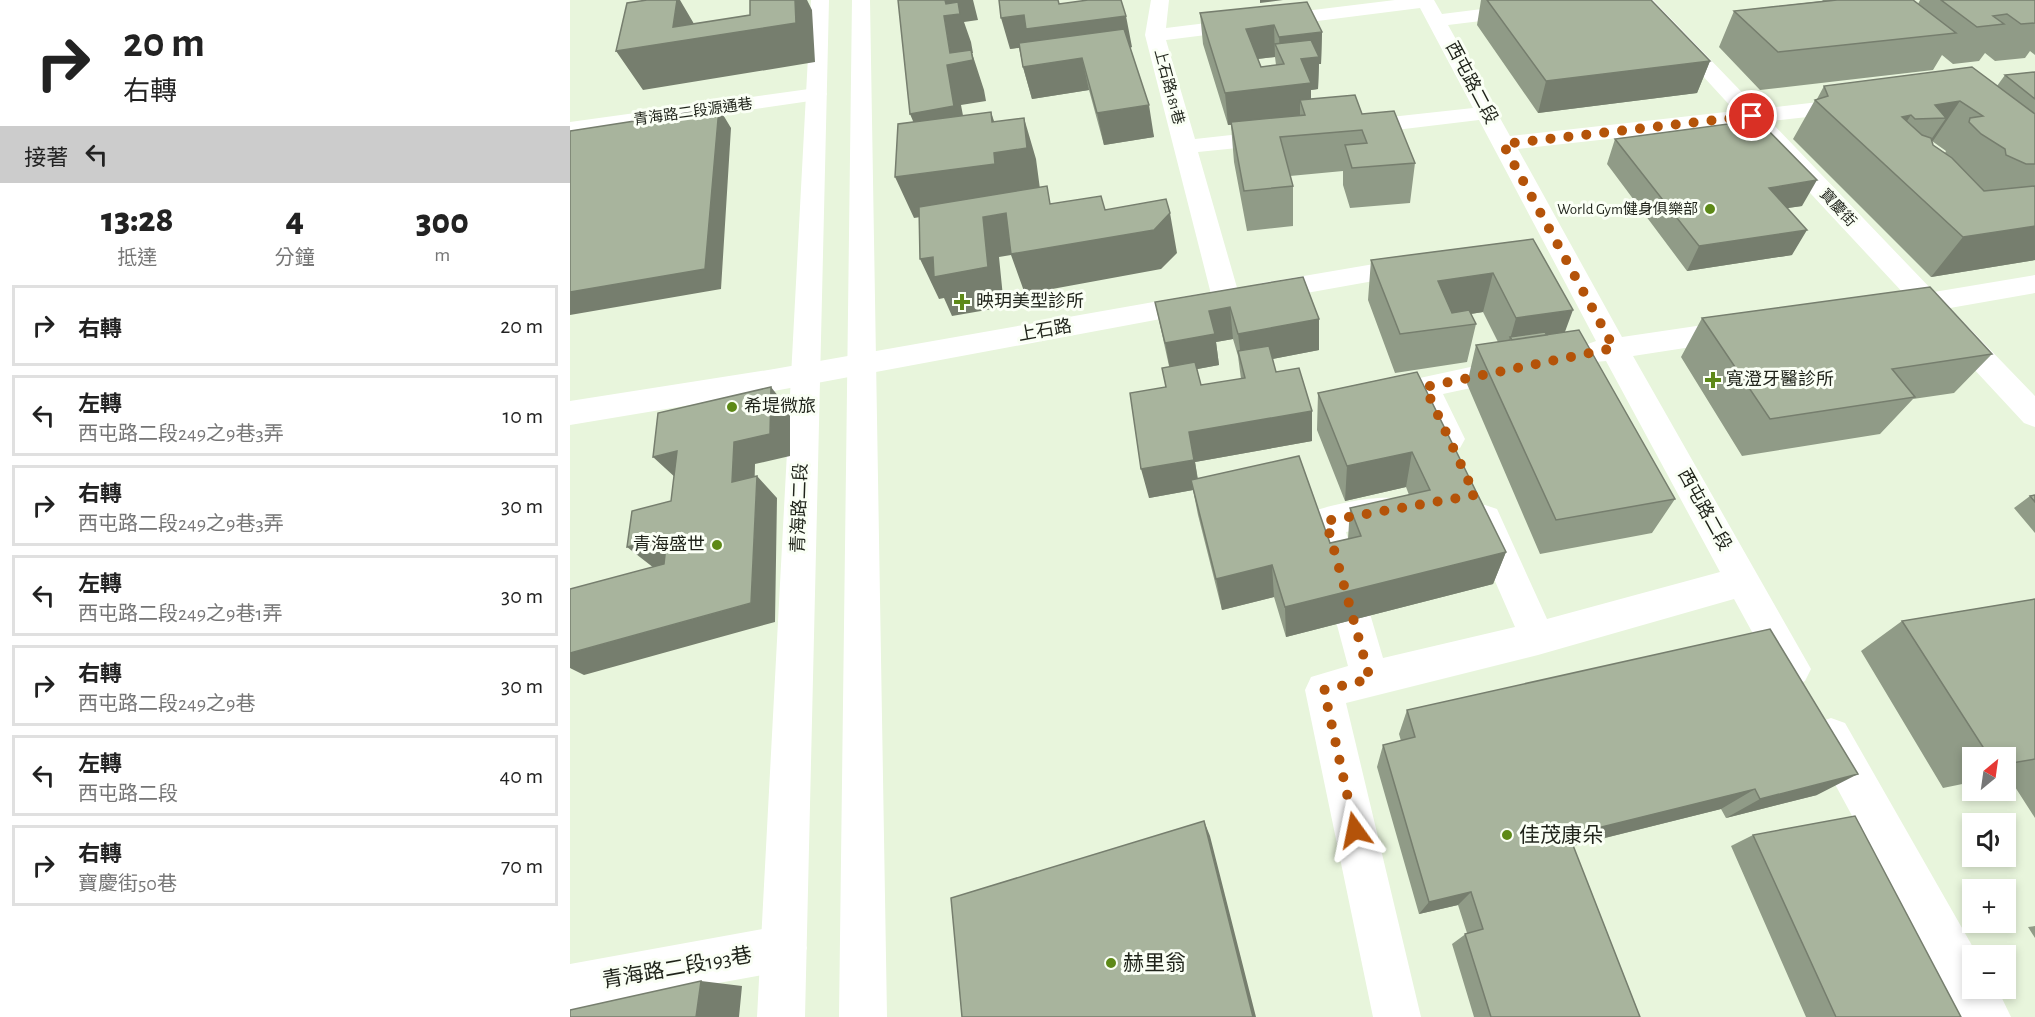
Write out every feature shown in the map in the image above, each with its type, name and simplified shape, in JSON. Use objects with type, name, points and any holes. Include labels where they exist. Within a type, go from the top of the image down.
[{"type":"street","name":"青海路二段","points":[[781,1017],[820,0]]},
{"type":"street","points":[[861,0],[862,1017]]},
{"type":"street","points":[[1155,35],[1160,0]]},
{"type":"street","name":"上石路181巷","points":[[1226,298],[1155,35],[1429,7],[1602,0]]},
{"type":"street","name":"寶慶街","points":[[1642,0],[2035,416]]},
{"type":"street","name":"西屯路二段","points":[[1429,7],[1503,144],[1544,245],[1614,348],[1987,1017]]},
{"type":"street","name":"青海路二段源通巷","points":[[570,129],[816,94]]},
{"type":"street","points":[[1503,144],[1870,103]]},
{"type":"street","points":[[1336,130],[1486,113]]},
{"type":"street","points":[[1185,147],[1301,134]]},
{"type":"street","name":"上石路","points":[[570,413],[806,375],[1226,298],[1438,262]]},
{"type":"street","points":[[1870,311],[2035,285]]},
{"type":"street","points":[[1569,357],[1614,348],[1765,326]]},
{"type":"street","points":[[1460,463],[1425,387],[1536,364]]},
{"type":"street","points":[[1469,496],[1538,638]]},
{"type":"street","points":[[1370,679],[1326,521],[1429,503]]},
{"type":"street","points":[[1397,1017],[1324,690],[1538,638],[1743,581]]},
{"type":"street","name":"青海路二段193巷","points":[[570,987],[784,948]]},
{"type":"building","points":[[677,0],[673,27],[750,15],[750,0],[795,0],[796,23],[616,51],[627,3]]},
{"type":"building","points":[[898,0],[945,0],[946,4],[958,2],[960,14],[944,16],[950,53],[971,50],[973,60],[947,65],[954,106],[910,114]]},
{"type":"building","points":[[999,0],[1058,0],[1059,4],[1088,0],[1121,0],[1126,16],[1026,29],[1024,15],[1001,18]]},
{"type":"building","points":[[1487,0],[1651,0],[1710,61],[1546,81]]},
{"type":"building","points":[[1837,0],[1913,0],[1956,33],[1778,52],[1734,11]]},
{"type":"building","points":[[1941,0],[2035,0],[2035,23],[2021,24],[2007,14],[1993,16],[2004,24],[1977,27]]},
{"type":"building","points":[[1307,2],[1322,32],[1279,37],[1274,25],[1246,29],[1261,67],[1284,64],[1275,44],[1311,40],[1319,57],[1301,59],[1311,83],[1225,93],[1200,13]]},
{"type":"building","points":[[1124,29],[1149,105],[1097,113],[1082,58],[1023,67],[1019,43]]},
{"type":"building","points":[[1972,67],[2035,114],[2035,164],[2026,164],[2006,155],[2005,149],[1981,134],[1969,122],[1970,118],[1983,116],[1960,101],[1935,105],[1946,118],[1915,119],[1911,115],[1902,117],[1922,135],[1931,138],[1933,145],[1952,158],[1984,191],[2035,186],[2035,226],[1963,237],[1815,100],[1828,96],[1824,86]]},
{"type":"building","points":[[2035,72],[2035,99],[2005,75]]},
{"type":"building","points":[[1355,95],[1362,114],[1394,111],[1415,163],[1352,168],[1345,145],[1367,143],[1362,130],[1280,137],[1293,186],[1244,191],[1231,122],[1305,115],[1300,100]]},
{"type":"building","points":[[719,108],[705,269],[570,292],[570,131]]},
{"type":"building","points":[[991,112],[992,122],[1024,118],[1027,148],[994,153],[995,164],[895,177],[898,124]]},
{"type":"building","name":"World Gym健身俱樂部","points":[[1758,120],[1817,180],[1769,188],[1807,230],[1699,246],[1615,139]]},
{"type":"building","points":[[1047,186],[1050,204],[1101,196],[1105,210],[1166,199],[1170,213],[1154,230],[1011,254],[1006,213],[983,217],[988,267],[934,277],[933,257],[920,259],[919,207]]},
{"type":"building","points":[[1533,239],[1573,310],[1516,318],[1493,273],[1438,281],[1452,313],[1469,310],[1476,324],[1400,334],[1371,260]]},
{"type":"building","points":[[1303,277],[1319,319],[1238,334],[1230,307],[1209,311],[1215,334],[1165,343],[1155,302]]},
{"type":"building","points":[[1930,287],[1992,354],[1892,369],[1915,397],[1770,419],[1702,318]]},
{"type":"building","points":[[1579,330],[1675,499],[1556,520],[1476,345]]},
{"type":"building","points":[[1545,332],[1547,335],[1512,340],[1510,337]]},
{"type":"building","points":[[1269,346],[1276,372],[1299,368],[1312,411],[1189,432],[1194,460],[1141,469],[1130,393],[1166,387],[1162,368],[1195,362],[1201,385],[1245,378],[1238,351]]},
{"type":"building","points":[[1417,372],[1506,552],[1285,607],[1272,565],[1216,579],[1191,480],[1299,456],[1330,543],[1361,536],[1350,508],[1430,490],[1412,452],[1347,466],[1318,393]]},
{"type":"building","points":[[771,387],[770,434],[734,442],[732,482],[757,476],[751,603],[570,653],[570,589],[664,564],[667,537],[627,547],[632,511],[671,501],[677,451],[653,457],[658,413]]},
{"type":"building","points":[[2035,599],[2035,759],[2016,762],[2016,747],[1983,747],[1902,621]]},
{"type":"building","name":"佳茂康朵","points":[[1770,629],[1858,774],[1760,799],[1755,789],[1569,835],[1640,1017],[1491,1017],[1465,934],[1483,929],[1471,892],[1429,902],[1383,745],[1415,737],[1407,710]]},
{"type":"building","points":[[1855,816],[1961,1017],[1836,1017],[1753,835]]},
{"type":"building","name":"赫里翁","points":[[1204,821],[1253,1017],[962,1017],[951,898]]},
{"type":"building","points":[[701,981],[696,1017],[570,1017],[570,1010]]},
{"type":"place","name":"World Gym健身俱樂部","points":[[1710,209]]},
{"type":"place","name":"映玥美型診所","points":[[962,302]]},
{"type":"place","name":"寬澄牙醫診所","points":[[1713,380]]},
{"type":"place","name":"希堤微旅","points":[[732,407]]},
{"type":"place","name":"青海盛世","points":[[717,545]]},
{"type":"place","name":"佳茂康朵","points":[[1507,835]]},
{"type":"place","name":"赫里翁","points":[[1111,963]]},
{"type":"route","points":[[1355,830],[1324,690],[1370,679],[1326,521],[1475,495],[1425,387],[1614,348],[1503,144],[1752,116]]}]
